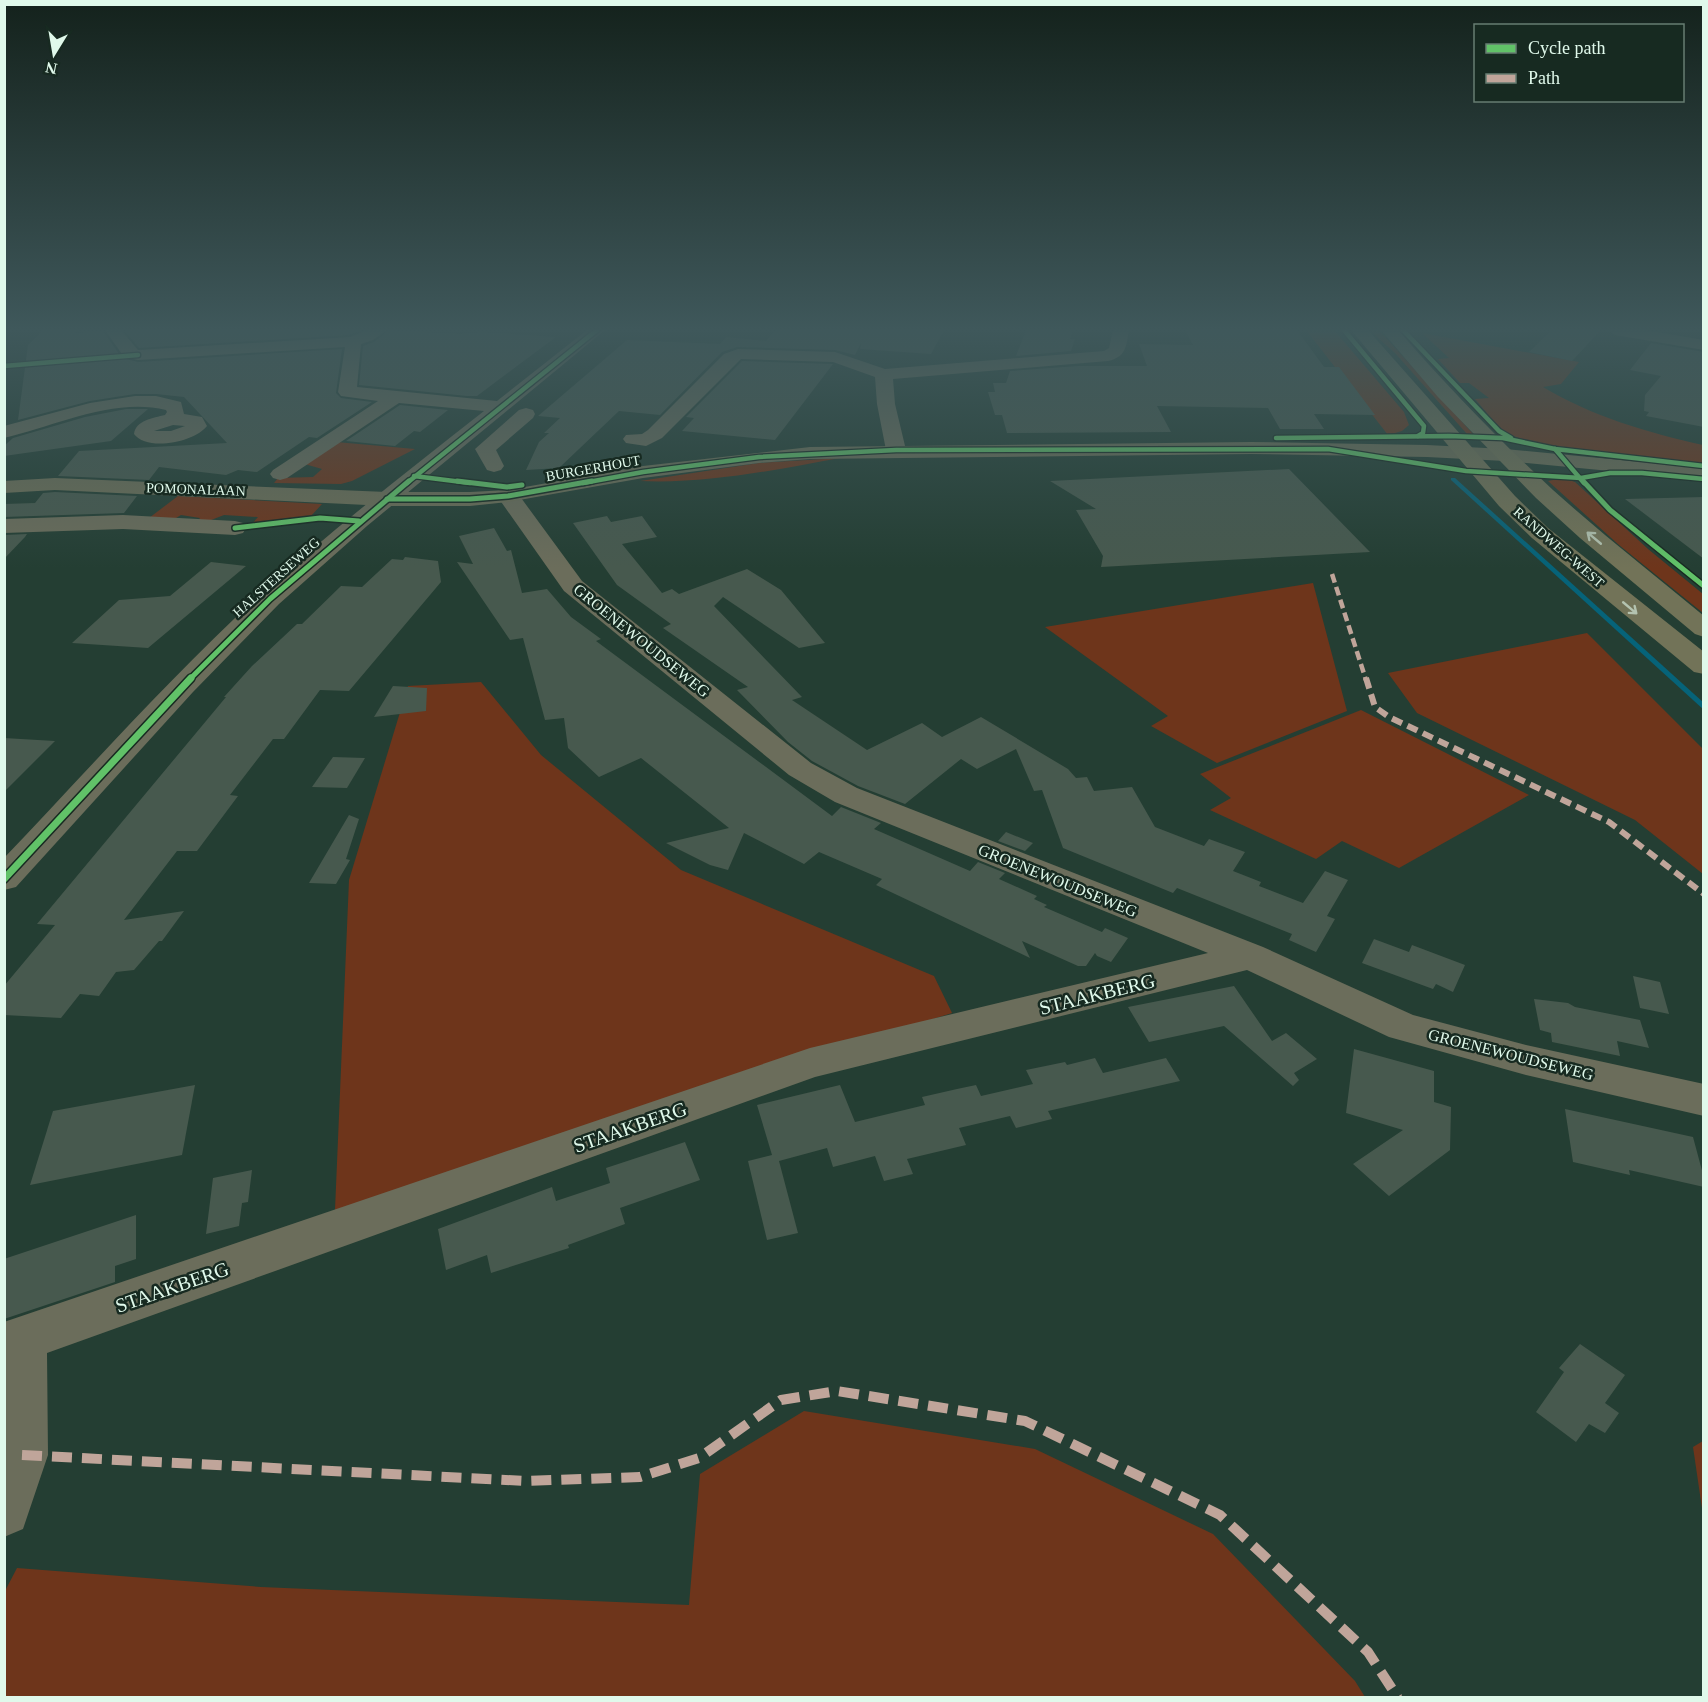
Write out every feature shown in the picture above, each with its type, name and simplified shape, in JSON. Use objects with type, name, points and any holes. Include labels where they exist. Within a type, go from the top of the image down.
[{"type":"main road","name":"RANDWEG-WEST","points":[[1427,409],[1507,501],[1540,533],[1704,666]]},
{"type":"main road","name":"RANDWEG-WEST","points":[[1459,409],[1588,533],[1704,629]]},
{"type":"street","points":[[4,432],[90,409]]},
{"type":"street","points":[[173,419],[175,409]]},
{"type":"street","points":[[280,474],[377,409]]},
{"type":"street","name":"HALSTERSEWEG","points":[[4,879],[226,640],[387,498],[497,409]]},
{"type":"street","points":[[494,466],[485,449],[531,409]]},
{"type":"street","points":[[633,439],[646,440],[656,434],[680,409]]},
{"type":"street","points":[[887,409],[896,450]]},
{"type":"street","name":"BURGERHOUT","points":[[387,498],[470,499],[508,496],[643,472],[759,457],[896,450],[1251,448],[1465,453],[1704,474]]},
{"type":"street","name":"POMONALAAN","points":[[4,487],[56,484],[387,498]]},
{"type":"street","name":"GROENEWOUDSEWEG","points":[[508,496],[573,586],[800,769],[846,795],[1250,956],[1403,1027],[1526,1060],[1704,1100]]},
{"type":"street","points":[[4,526],[123,522],[235,528]]},
{"type":"street","name":"STAAKBERG","points":[[4,1510],[22,1455],[14,1342],[810,1063],[1250,956]]},
{"type":"shaded area","points":[[1368,409],[1402,409],[1404,412],[1409,425],[1402,431],[1388,435]]},
{"type":"shaded area","points":[[1445,409],[1451,409],[1473,434],[1467,434]]},
{"type":"shaded area","points":[[1484,409],[1587,409],[1662,435],[1703,445],[1703,464],[1598,453],[1541,444],[1519,438],[1503,430]]},
{"type":"shaded area","points":[[336,442],[415,449],[352,481],[341,484],[274,483],[278,478],[313,477],[322,469],[301,463]]},
{"type":"shaded area","points":[[840,458],[715,478],[640,481],[759,463]]},
{"type":"shaded area","points":[[1563,478],[1575,482],[1648,549],[1703,594],[1703,613],[1619,545],[1548,481]]},
{"type":"shaded area","points":[[178,496],[322,504],[311,516],[251,525],[258,517],[224,515],[196,523],[200,518],[181,515],[171,521],[149,518]]},
{"type":"shaded area","points":[[1313,583],[1347,711],[1217,763],[1151,726],[1168,716],[1045,627]]},
{"type":"shaded area","points":[[1587,633],[1703,749],[1703,874],[1635,820],[1417,713],[1388,673]]},
{"type":"shaded area","points":[[481,682],[541,755],[681,870],[934,976],[952,1013],[335,1210],[349,880],[408,686]]},
{"type":"shaded area","points":[[1361,710],[1529,795],[1399,868],[1342,841],[1316,859],[1210,810],[1231,798],[1200,774]]},
{"type":"shaded area","points":[[804,1411],[1035,1449],[1213,1534],[1355,1681],[1365,1697],[5,1697],[5,1591],[17,1568],[261,1587],[689,1605],[700,1474]]},
{"type":"shaded area","points":[[1703,1441],[1703,1515],[1693,1447]]},
{"type":"building","points":[[19,409],[58,409],[18,420]]},
{"type":"building","points":[[124,409],[148,409],[111,441],[4,456],[4,446],[13,438],[85,417]]},
{"type":"building","points":[[196,409],[361,409],[317,438],[309,437],[257,472],[238,470],[226,475],[159,467],[149,480],[58,476],[79,451],[227,443]]},
{"type":"building","points":[[393,409],[448,410],[420,432],[414,431],[395,446],[346,441]]},
{"type":"building","points":[[546,409],[665,409],[660,415],[619,411],[559,468],[526,470],[539,442],[549,433],[544,433],[560,418],[538,416]]},
{"type":"building","points":[[694,409],[798,409],[775,440],[682,431],[694,418],[686,417]]},
{"type":"building","points":[[993,409],[1159,409],[1171,432],[1007,433],[1002,415],[995,415]]},
{"type":"building","points":[[1269,409],[1371,409],[1375,415],[1314,414],[1324,429],[1280,429]]},
{"type":"building","points":[[1704,409],[1704,427],[1646,416],[1649,412],[1644,411]]},
{"type":"building","points":[[1289,469],[1370,552],[1101,567],[1103,556],[1076,510],[1096,509],[1050,481]]},
{"type":"building","points":[[43,493],[137,496],[124,513],[4,517],[4,504],[35,503]]},
{"type":"building","points":[[1704,497],[1704,559],[1625,499]]},
{"type":"building","points":[[607,516],[611,522],[642,516],[657,537],[622,544],[662,593],[672,589],[679,594],[747,569],[781,590],[825,643],[799,648],[723,597],[714,606],[802,697],[792,700],[867,750],[922,723],[942,737],[981,717],[1068,769],[1076,778],[1087,777],[1094,791],[1132,787],[1155,827],[1204,846],[1209,839],[1245,852],[1233,871],[1261,882],[1259,886],[1303,903],[1325,871],[1348,880],[1327,916],[1335,919],[1316,952],[1289,940],[1292,934],[1177,888],[1173,893],[1063,848],[1042,790],[1034,791],[1016,749],[977,769],[961,759],[905,804],[858,786],[812,761],[788,742],[737,690],[748,687],[663,628],[671,624],[617,585],[573,523]]},
{"type":"building","points":[[494,528],[507,551],[511,550],[522,593],[547,589],[571,617],[601,639],[596,641],[832,816],[841,807],[881,823],[874,829],[970,871],[978,862],[1005,873],[999,879],[1037,896],[1034,899],[1047,905],[1044,907],[1102,932],[1105,928],[1128,938],[1111,962],[1095,953],[1086,966],[1078,966],[1022,941],[1030,958],[876,885],[882,879],[819,852],[804,864],[744,833],[728,870],[710,865],[666,843],[729,828],[641,758],[599,777],[568,748],[564,718],[545,720],[523,638],[510,640],[457,562],[473,564],[459,536]]},
{"type":"building","points":[[27,534],[25,537],[4,559],[4,535]]},
{"type":"building","points":[[405,557],[438,561],[441,582],[349,691],[320,690],[284,739],[273,739],[230,795],[238,796],[197,851],[177,851],[124,920],[184,911],[162,941],[159,941],[134,970],[116,972],[99,996],[80,994],[61,1018],[4,1015],[4,986],[55,925],[37,924],[226,697],[224,697],[252,666],[297,624],[302,624],[341,586],[362,587],[392,559],[403,560]]},
{"type":"building","points":[[211,562],[246,566],[148,648],[72,643],[119,600],[170,596]]},
{"type":"building","points":[[393,686],[427,688],[426,711],[374,717]]},
{"type":"building","points":[[4,738],[55,741],[4,792]]},
{"type":"building","points":[[333,757],[365,758],[347,788],[312,787]]},
{"type":"building","points":[[349,815],[359,819],[346,859],[350,860],[336,884],[309,883]]},
{"type":"building","points":[[1006,832],[1033,843],[1025,851],[998,841]]},
{"type":"building","points":[[1374,939],[1409,952],[1412,945],[1465,965],[1453,992],[1436,984],[1433,989],[1362,963]]},
{"type":"building","points":[[1633,976],[1660,982],[1669,1014],[1640,1008]]},
{"type":"building","points":[[1234,986],[1272,1041],[1286,1033],[1317,1059],[1294,1073],[1299,1080],[1293,1086],[1224,1026],[1149,1042],[1128,1007]]},
{"type":"building","points":[[1534,999],[1568,1003],[1575,1007],[1640,1020],[1649,1048],[1617,1041],[1620,1056],[1552,1042],[1551,1033],[1540,1030]]},
{"type":"building","points":[[1354,1049],[1434,1071],[1434,1102],[1451,1107],[1450,1150],[1389,1196],[1353,1164],[1403,1130],[1346,1113]]},
{"type":"building","points":[[1095,1058],[1103,1073],[1166,1058],[1180,1081],[1048,1111],[1052,1119],[1016,1128],[1010,1116],[959,1128],[966,1145],[907,1159],[913,1174],[884,1181],[875,1156],[833,1167],[827,1148],[779,1161],[798,1233],[767,1240],[748,1161],[772,1155],[757,1105],[840,1085],[855,1122],[925,1105],[922,1097],[957,1089],[976,1085],[981,1096],[1033,1084],[1026,1070],[1065,1062],[1067,1065]]},
{"type":"building","points":[[195,1085],[182,1155],[30,1185],[53,1111]]},
{"type":"building","points":[[1565,1109],[1693,1137],[1704,1178],[1704,1187],[1629,1170],[1630,1175],[1573,1162]]},
{"type":"building","points":[[685,1142],[700,1180],[620,1208],[625,1224],[568,1245],[569,1248],[491,1273],[487,1255],[446,1270],[438,1229],[552,1187],[556,1201],[610,1183],[606,1168]]},
{"type":"building","points":[[252,1170],[248,1202],[242,1203],[239,1226],[206,1234],[213,1178]]},
{"type":"building","points":[[136,1215],[136,1259],[115,1266],[115,1282],[4,1319],[4,1259]]},
{"type":"building","points":[[1580,1344],[1625,1375],[1605,1403],[1619,1413],[1605,1433],[1589,1424],[1576,1442],[1536,1412],[1564,1372],[1559,1368]]},
{"type":"waterway","points":[[1453,479],[1704,708]]},
{"type":"marked path","points":[[1332,574],[1375,707],[1389,717],[1609,822],[1704,894]]},
{"type":"marked path","points":[[22,1455],[526,1481],[640,1477],[699,1458],[781,1400],[837,1391],[1025,1421],[1220,1515],[1368,1652],[1398,1698]]},
{"type":"cycle path","points":[[4,879],[183,686],[270,599],[359,521],[498,409]]},
{"type":"cycle path","points":[[1410,409],[1424,426],[1423,433],[1418,436]]},
{"type":"cycle path","points":[[1478,409],[1499,431],[1511,438]]},
{"type":"cycle path","points":[[1276,438],[1449,436],[1503,438],[1555,449],[1704,466]]},
{"type":"cycle path","points":[[387,499],[470,499],[508,496],[643,472],[759,457],[896,450],[1328,449],[1466,471],[1581,478],[1625,472],[1704,479]]},
{"type":"cycle path","points":[[1555,449],[1610,510],[1704,586]]},
{"type":"cycle path","points":[[414,476],[507,487],[522,485]]},
{"type":"cycle path","points":[[235,528],[320,518],[359,521]]}]
